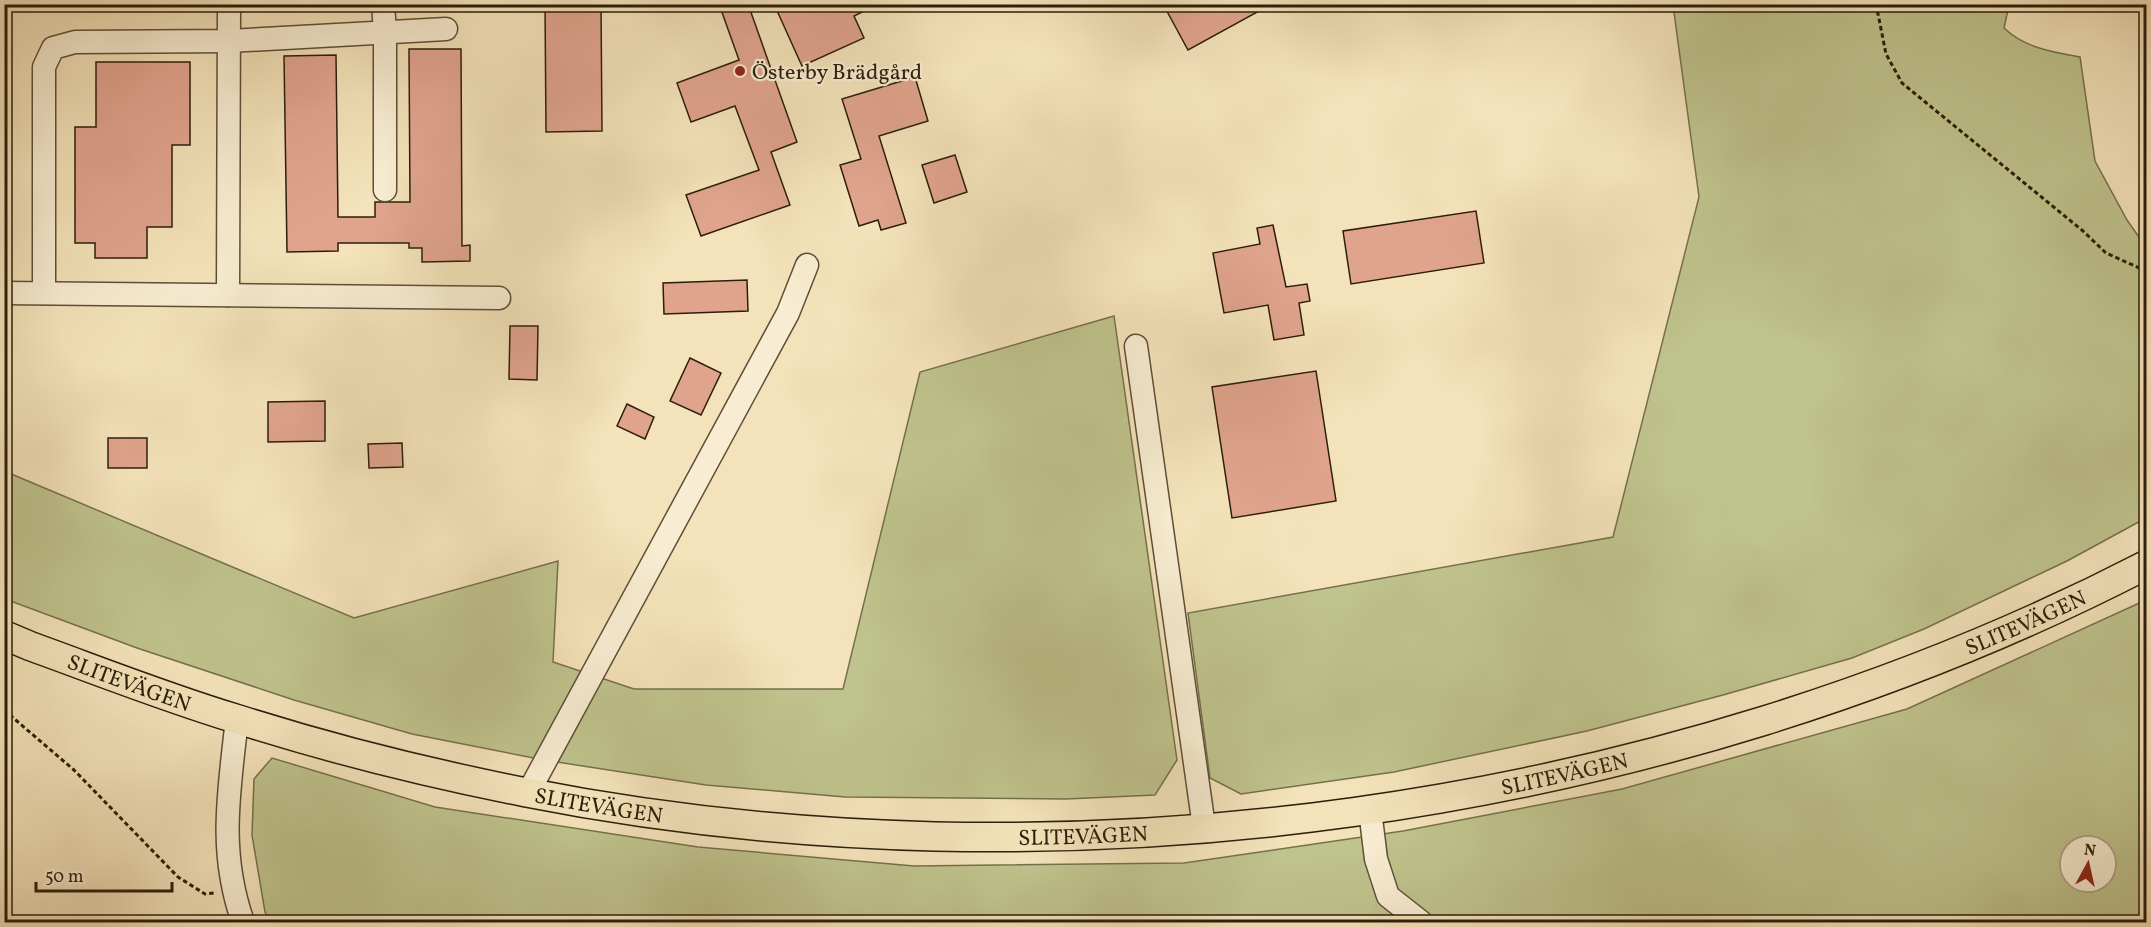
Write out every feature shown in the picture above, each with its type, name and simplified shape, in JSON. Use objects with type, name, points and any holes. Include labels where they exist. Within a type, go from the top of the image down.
[{"type":"main road","name":"SLITEVÄGEN","points":[[4,634],[30,646],[237,719],[410,767],[528,793],[724,823],[837,832],[962,836],[1125,833],[1370,810],[1440,800],[1574,772],[1773,718],[1939,660],[2050,612],[2146,565]]},
{"type":"street","points":[[228,295],[229,4]]},
{"type":"street","points":[[383,4],[385,190]]},
{"type":"street","points":[[44,293],[44,66],[53,48],[75,42],[229,41],[446,29]]},
{"type":"street","points":[[528,793],[788,313],[807,265]]},
{"type":"street","points":[[4,293],[499,298]]},
{"type":"street","points":[[1136,346],[1204,827]]},
{"type":"street","points":[[237,719],[225,836],[234,890],[243,922]]},
{"type":"street","points":[[1370,810],[1376,859],[1388,896],[1421,922]]},
{"type":"path","points":[[1876,4],[1886,54],[1902,83],[2083,231],[2106,254],[2146,270]]},
{"type":"path","points":[[4,710],[74,770],[178,877],[205,894],[234,890]]},
{"type":"green space","points":[[1673,5],[2009,5],[2004,28],[2012,35],[2039,48],[2080,57],[2095,161],[2127,220],[2146,247],[2146,518],[2067,561],[1924,629],[1852,658],[1723,695],[1587,731],[1394,772],[1241,794],[1210,778],[1188,613],[1613,537],[1699,197]]},
{"type":"green space","points":[[1114,316],[1177,760],[1155,795],[1066,799],[845,797],[706,785],[544,760],[412,734],[294,700],[137,648],[5,599],[4,471],[354,618],[558,561],[553,662],[634,689],[843,689],[920,372]]},
{"type":"green space","points":[[2146,600],[2146,922],[271,922],[265,912],[252,835],[254,779],[272,758],[435,807],[698,847],[914,866],[1184,863],[1403,831],[1622,789],[1907,709]]},
{"type":"building","points":[[545,4],[601,4],[602,131],[546,132]]},
{"type":"building","name":"Österby Brädgård","points":[[719,4],[748,4],[797,142],[771,152],[790,205],[701,236],[686,195],[759,170],[735,106],[691,122],[677,83],[739,60]]},
{"type":"building","points":[[774,4],[878,4],[854,16],[864,38],[802,66]]},
{"type":"building","points":[[1163,4],[1272,4],[1188,50]]},
{"type":"building","points":[[409,49],[461,49],[462,246],[470,245],[470,261],[422,262],[422,248],[409,248],[409,243],[338,243],[338,251],[287,252],[284,56],[336,55],[338,217],[375,217],[375,202],[410,202]]},
{"type":"building","points":[[96,62],[190,62],[190,145],[172,145],[172,227],[147,227],[147,258],[95,258],[95,243],[75,243],[75,127],[96,127]]},
{"type":"building","points":[[915,77],[928,121],[879,136],[906,223],[881,230],[878,220],[859,226],[840,165],[861,159],[842,99]]},
{"type":"building","points":[[955,155],[967,192],[934,203],[922,165]]},
{"type":"building","points":[[1476,211],[1484,263],[1351,284],[1343,231]]},
{"type":"building","points":[[1273,225],[1286,287],[1307,284],[1310,301],[1299,303],[1304,335],[1274,340],[1268,305],[1224,313],[1213,253],[1260,244],[1257,228]]},
{"type":"building","points":[[747,280],[748,311],[664,314],[663,283]]},
{"type":"building","points":[[510,326],[538,326],[537,380],[509,379]]},
{"type":"building","points":[[690,358],[721,373],[701,415],[670,401]]},
{"type":"building","points":[[1316,371],[1336,501],[1232,518],[1212,387]]},
{"type":"building","points":[[325,401],[325,441],[268,442],[268,402]]},
{"type":"building","points":[[627,404],[654,417],[645,439],[617,426]]},
{"type":"building","points":[[108,438],[147,438],[147,468],[108,468]]},
{"type":"building","points":[[402,443],[403,467],[369,468],[368,444]]},
{"type":"place","name":"Österby Brädgård","points":[[740,71]]}]
